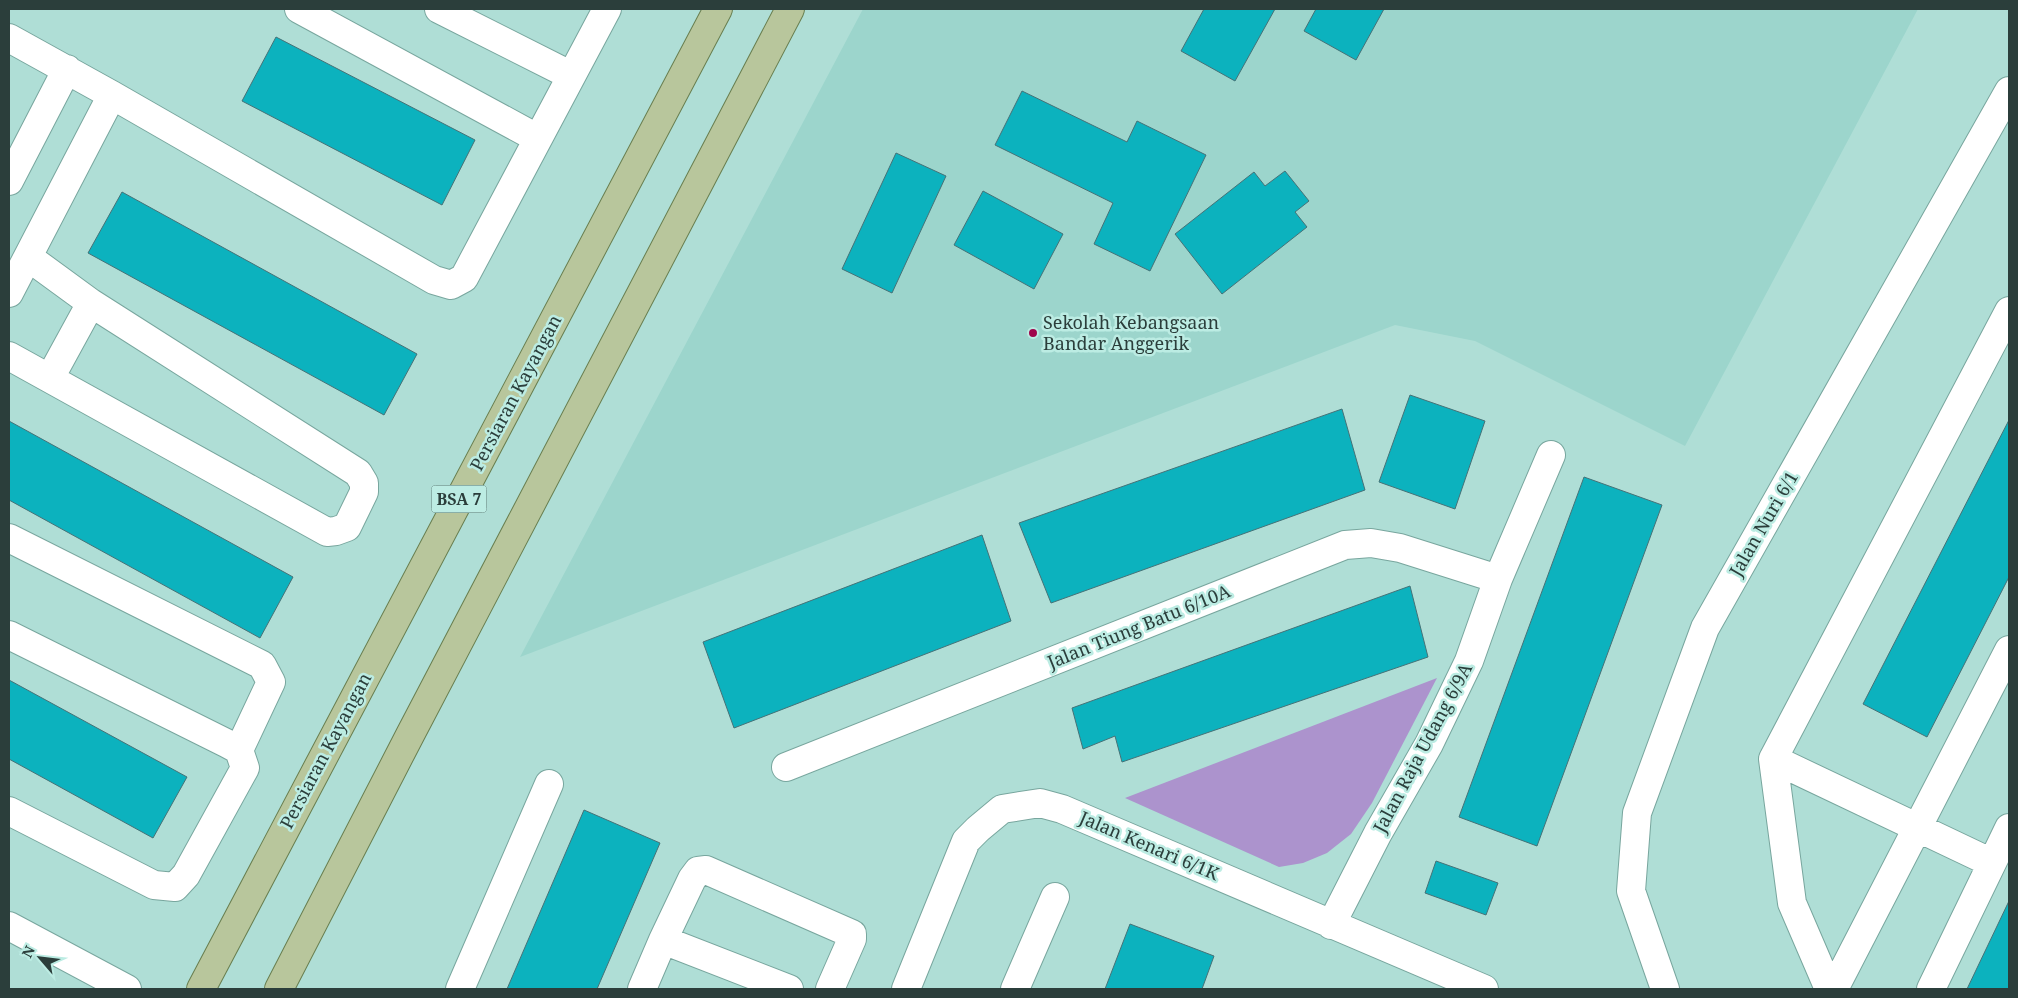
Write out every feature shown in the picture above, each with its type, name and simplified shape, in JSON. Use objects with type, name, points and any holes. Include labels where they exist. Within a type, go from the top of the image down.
[{"type":"main road","name":"Persiaran Kayangan","points":[[201,989],[718,9]]},
{"type":"main road","points":[[280,989],[410,735],[790,9]]},
{"type":"street","points":[[299,9],[538,138]]},
{"type":"street","points":[[439,9],[570,75]]},
{"type":"street","points":[[9,38],[112,94],[434,280],[451,285],[464,278],[570,75],[607,9]]},
{"type":"street","points":[[9,181],[67,69]]},
{"type":"street","name":"Jalan Nuri 6/1","points":[[1665,989],[1631,891],[1637,813],[1705,628],[2009,91]]},
{"type":"street","points":[[9,293],[112,94]]},
{"type":"street","points":[[9,356],[327,532],[347,527],[364,492],[364,483],[358,473],[91,304],[28,257]]},
{"type":"street","points":[[50,378],[91,304]]},
{"type":"street","points":[[1829,989],[1792,903],[1773,759],[2009,314]]},
{"type":"street","name":"Jalan Raja Udang 6/9A","points":[[1331,925],[1378,834],[1429,744],[1469,661],[1498,579],[1551,455]]},
{"type":"street","points":[[9,538],[262,665],[271,682],[239,750],[245,768],[186,875],[175,887],[154,885],[9,811]]},
{"type":"street","name":"Jalan Tiung Batu 6/10A","points":[[786,767],[1345,545],[1371,543],[1400,548],[1498,579]]},
{"type":"street","points":[[9,635],[239,750]]},
{"type":"street","points":[[1834,989],[2009,650]]},
{"type":"street","points":[[1773,759],[1992,862]]},
{"type":"street","points":[[460,989],[549,784]]},
{"type":"street","name":"Jalan Kenari 6/1K","points":[[906,989],[966,841],[1002,809],[1040,804],[1062,808],[1484,989]]},
{"type":"street","points":[[1931,989],[2009,828]]},
{"type":"street","points":[[642,989],[692,879],[698,871],[706,870],[852,934],[852,939],[830,989]]},
{"type":"street","points":[[1015,989],[1055,896]]},
{"type":"street","points":[[9,926],[127,989]]},
{"type":"street","points":[[663,940],[789,989]]},
{"type":"shaded area","name":"Sekolah Kebangsaan Bandar Anggerik","points":[[863,9],[1918,9],[1685,446],[1475,341],[1395,325],[520,657]]},
{"type":"shaded area","points":[[1437,678],[1372,803],[1351,834],[1327,853],[1303,863],[1279,867],[1125,798]]},
{"type":"building","points":[[1204,9],[1275,9],[1235,81],[1181,51]]},
{"type":"building","points":[[1316,9],[1384,9],[1356,60],[1304,31]]},
{"type":"building","points":[[276,37],[475,140],[442,205],[242,101]]},
{"type":"building","points":[[1022,91],[1127,142],[1137,121],[1206,155],[1150,271],[1094,244],[1113,203],[995,145]]},
{"type":"building","points":[[896,153],[946,176],[892,293],[842,269]]},
{"type":"building","points":[[1285,171],[1309,201],[1295,212],[1307,227],[1222,294],[1175,234],[1254,172],[1265,186]]},
{"type":"building","points":[[983,191],[1063,234],[1034,289],[954,245]]},
{"type":"building","points":[[122,192],[417,354],[384,415],[88,253]]},
{"type":"building","points":[[1410,395],[1485,421],[1455,509],[1379,482]]},
{"type":"building","points":[[1342,409],[1365,490],[1051,603],[1019,523]]},
{"type":"building","points":[[2009,420],[2009,577],[1927,737],[1863,704]]},
{"type":"building","points":[[9,421],[293,577],[260,638],[9,500]]},
{"type":"building","points":[[1584,477],[1662,505],[1537,846],[1459,817]]},
{"type":"building","points":[[982,535],[1011,621],[734,728],[703,642]]},
{"type":"building","points":[[1410,586],[1428,657],[1122,762],[1115,736],[1083,749],[1072,708]]},
{"type":"building","points":[[9,680],[187,777],[153,838],[9,759]]},
{"type":"building","points":[[584,810],[660,843],[597,989],[507,989]]},
{"type":"building","points":[[1436,861],[1498,883],[1486,915],[1425,893]]},
{"type":"building","points":[[2009,901],[2009,989],[1967,989]]},
{"type":"building","points":[[1130,924],[1214,956],[1202,989],[1105,989]]},
{"type":"place","name":"Sekolah Kebangsaan Bandar Anggerik","points":[[1033,333]]}]
